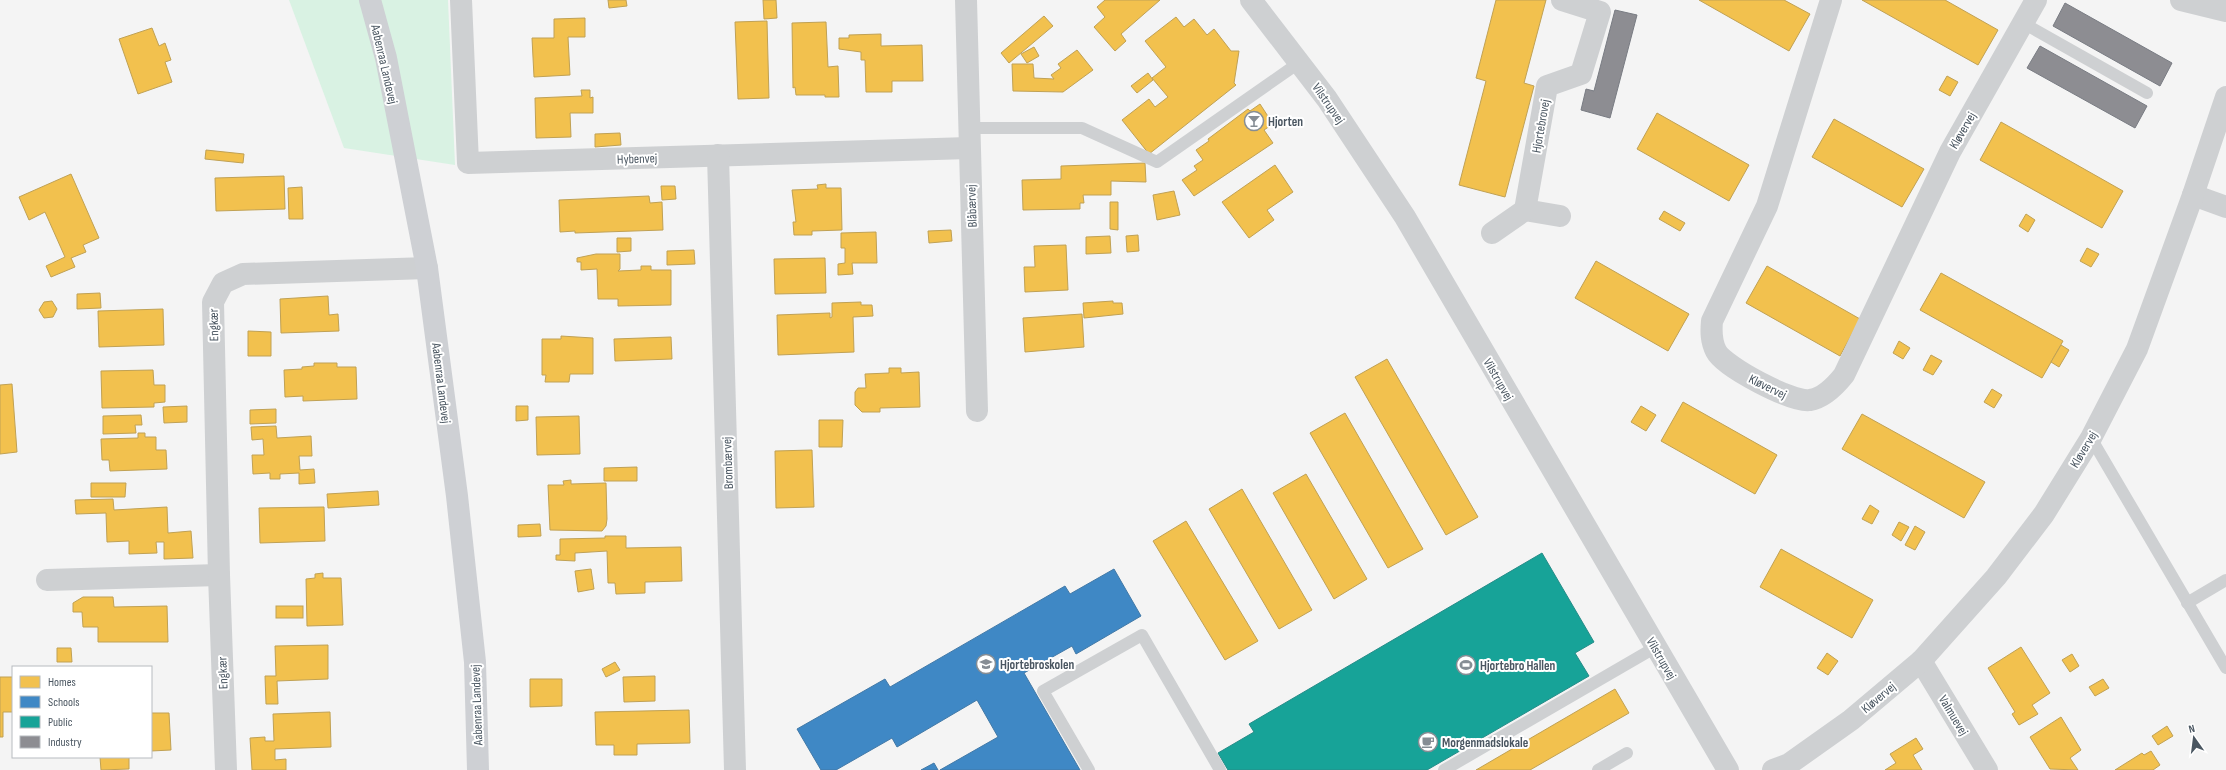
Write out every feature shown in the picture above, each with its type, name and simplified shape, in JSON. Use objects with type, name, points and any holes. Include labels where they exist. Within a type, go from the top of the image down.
[{"type":"main road","name":"Aabenraa Landevej","points":[[370,0],[386,58],[427,268],[457,496],[475,662],[478,770]]},
{"type":"street","name":"Hybenvej","points":[[461,0],[468,163],[718,155],[969,138]]},
{"type":"street","name":"Blåbærvej","points":[[966,0],[977,411]]},
{"type":"street","name":"Vilstrupvej","points":[[1251,0],[1300,62],[1405,217],[1728,770]]},
{"type":"street","name":"Hjortebrovej","points":[[1525,210],[1546,86],[1582,74],[1600,12],[1562,0]]},
{"type":"street","name":"Kløvervej","points":[[1831,0],[1767,206],[1712,321],[1711,337],[1717,352],[1731,367],[1790,397],[1810,400],[1834,387],[1844,375],[1950,152],[2036,0]]},
{"type":"street","points":[[2181,0],[2226,11]]},
{"type":"street","name":"Kløvervej","points":[[1773,770],[1789,764],[1851,720],[1921,661],[1996,578],[2044,514],[2090,438],[2137,349],[2193,196],[2226,98]]},
{"type":"street","name":"Brombærvej","points":[[718,155],[735,770]]},
{"type":"street","points":[[2193,196],[2226,207]]},
{"type":"street","points":[[1492,233],[1525,210],[1560,216]]},
{"type":"street","name":"Engkær","points":[[226,770],[219,575],[213,302],[223,283],[243,274],[427,268]]},
{"type":"street","points":[[47,580],[219,575]]},
{"type":"street","name":"Valmuevej","points":[[1921,661],[1987,770]]},
{"type":"lane","points":[[2022,23],[2147,93]]},
{"type":"lane","points":[[969,138],[1082,128],[1157,162],[1300,62]]},
{"type":"lane","points":[[2090,438],[2226,668]]},
{"type":"lane","points":[[2188,603],[2226,580]]},
{"type":"lane","points":[[1089,770],[1043,691],[1142,635],[1220,770]]},
{"type":"lane","points":[[1444,770],[1656,647]]},
{"type":"lane","points":[[1598,770],[1627,753]]},
{"type":"green space","points":[[289,0],[448,0],[455,165],[344,148]]},
{"type":"building: Homes","points":[[608,0],[626,0],[627,6],[609,8]]},
{"type":"building: Homes","points":[[763,0],[776,0],[777,18],[764,19]]},
{"type":"building: Homes","points":[[1105,0],[1160,0],[1121,34],[1126,41],[1115,51],[1094,27],[1105,17],[1097,7]]},
{"type":"building: Homes","points":[[1496,0],[1546,0],[1524,83],[1534,86],[1505,197],[1459,185],[1486,81],[1476,78]]},
{"type":"building: Homes","points":[[1699,0],[1784,0],[1810,14],[1789,51]]},
{"type":"building: Homes","points":[[1862,0],[1945,0],[1998,30],[1978,65]]},
{"type":"building: Homes","points":[[1044,16],[1053,26],[1009,63],[1001,53]]},
{"type":"building: Homes","points":[[1176,17],[1184,27],[1194,19],[1207,35],[1214,29],[1231,51],[1239,51],[1234,83],[1236,85],[1149,154],[1122,120],[1149,99],[1155,107],[1168,97],[1152,78],[1166,67],[1145,41]]},
{"type":"building: Homes","points":[[585,18],[585,37],[568,37],[570,75],[534,77],[532,38],[554,38],[554,19]]},
{"type":"building: Homes","points":[[767,21],[769,98],[738,99],[735,22]]},
{"type":"building: Homes","points":[[826,22],[828,67],[838,66],[839,97],[825,97],[825,95],[796,95],[795,87],[793,88],[792,23]]},
{"type":"building: Homes","points":[[152,28],[159,46],[165,43],[171,60],[165,62],[172,82],[138,94],[119,39]]},
{"type":"building: Homes","points":[[881,34],[881,46],[922,45],[923,81],[892,81],[892,92],[866,92],[865,60],[861,60],[861,52],[839,49],[839,38],[849,38],[849,35]]},
{"type":"building: Homes","points":[[1034,47],[1039,56],[1027,63],[1021,54]]},
{"type":"building: Homes","points":[[1077,50],[1093,70],[1063,92],[1013,91],[1012,64],[1033,64],[1034,78],[1054,79],[1051,75],[1061,68],[1058,64]]},
{"type":"building: Homes","points":[[1148,73],[1153,80],[1137,93],[1131,86]]},
{"type":"building: Homes","points":[[1947,76],[1958,82],[1950,96],[1939,90]]},
{"type":"building: Homes","points":[[581,90],[590,90],[590,98],[593,97],[593,113],[570,113],[571,137],[536,138],[535,98],[582,96]]},
{"type":"building: Homes","points":[[1260,104],[1273,124],[1264,130],[1273,143],[1194,196],[1182,180],[1197,170],[1194,166],[1203,160],[1196,150],[1209,141],[1208,139],[1248,109],[1250,111]]},
{"type":"building: Homes","points":[[1657,113],[1749,165],[1729,201],[1637,149]]},
{"type":"building: Homes","points":[[1834,119],[1924,169],[1902,207],[1812,157]]},
{"type":"building: Homes","points":[[2001,122],[2123,191],[2102,228],[1980,160]]},
{"type":"building: Homes","points":[[620,133],[621,145],[595,147],[595,134]]},
{"type":"building: Homes","points":[[206,150],[244,154],[243,163],[205,159]]},
{"type":"building: Homes","points":[[1145,163],[1146,182],[1111,181],[1111,195],[1083,195],[1084,203],[1080,203],[1080,209],[1023,210],[1022,180],[1061,179],[1061,166]]},
{"type":"building: Homes","points":[[1275,165],[1293,192],[1267,210],[1274,220],[1249,238],[1222,202]]},
{"type":"building: Homes","points":[[71,174],[99,238],[83,245],[86,252],[71,258],[75,267],[51,277],[46,266],[65,257],[45,212],[29,220],[19,197]]},
{"type":"building: Homes","points":[[284,176],[285,209],[216,211],[215,178]]},
{"type":"building: Homes","points":[[826,184],[826,188],[841,188],[842,230],[812,231],[812,235],[794,235],[793,222],[796,222],[792,190],[818,189],[817,185]]},
{"type":"building: Homes","points":[[661,186],[675,186],[676,199],[662,200]]},
{"type":"building: Homes","points":[[302,187],[303,219],[289,219],[288,188]]},
{"type":"building: Homes","points":[[1174,191],[1180,215],[1157,220],[1153,195]]},
{"type":"building: Homes","points":[[649,196],[650,203],[662,202],[663,230],[575,233],[575,231],[560,232],[559,200]]},
{"type":"building: Homes","points":[[1110,202],[1118,202],[1118,230],[1110,229]]},
{"type":"building: Homes","points":[[1664,211],[1685,223],[1680,231],[1659,219]]},
{"type":"building: Homes","points":[[2026,214],[2035,220],[2028,232],[2019,226]]},
{"type":"building: Homes","points":[[951,230],[952,241],[929,243],[928,231]]},
{"type":"building: Homes","points":[[876,232],[877,263],[852,263],[853,274],[838,275],[838,264],[845,263],[845,248],[841,248],[841,233]]},
{"type":"building: Homes","points":[[1138,235],[1139,251],[1127,252],[1126,236]]},
{"type":"building: Homes","points":[[1110,236],[1111,253],[1086,254],[1086,237]]},
{"type":"building: Homes","points":[[617,238],[631,238],[631,251],[617,252]]},
{"type":"building: Homes","points":[[1066,245],[1068,290],[1025,292],[1024,267],[1035,267],[1034,246]]},
{"type":"building: Homes","points":[[2087,248],[2099,254],[2091,267],[2080,261]]},
{"type":"building: Homes","points":[[694,250],[695,264],[667,265],[667,251]]},
{"type":"building: Homes","points":[[596,254],[620,254],[620,269],[618,271],[641,270],[641,266],[651,266],[651,270],[671,270],[671,305],[618,306],[618,299],[598,299],[597,269],[581,270],[581,262],[577,262],[577,258]]},
{"type":"building: Homes","points":[[825,258],[826,293],[775,294],[774,259]]},
{"type":"building: Homes","points":[[1596,261],[1689,314],[1668,351],[1575,298]]},
{"type":"building: Homes","points":[[1767,266],[1860,319],[1840,356],[1746,303]]},
{"type":"building: Homes","points":[[1941,273],[2063,341],[2042,378],[1920,310]]},
{"type":"building: Homes","points":[[100,293],[101,308],[77,309],[77,294]]},
{"type":"building: Homes","points":[[328,296],[329,315],[338,314],[339,331],[281,333],[280,299]]},
{"type":"building: Homes","points":[[52,301],[57,309],[53,317],[44,318],[39,310],[44,302]]},
{"type":"building: Homes","points":[[1113,301],[1113,303],[1122,303],[1123,314],[1084,318],[1083,303]]},
{"type":"building: Homes","points":[[861,302],[861,305],[872,305],[873,316],[853,317],[854,352],[778,355],[777,315],[830,313],[830,318],[832,317],[832,303]]},
{"type":"building: Homes","points":[[163,309],[164,345],[99,347],[98,311]]},
{"type":"building: Homes","points":[[1082,314],[1084,347],[1025,352],[1023,318]]},
{"type":"building: Homes","points":[[248,331],[271,332],[271,356],[248,356]]},
{"type":"building: Homes","points":[[561,336],[593,338],[593,374],[570,374],[569,382],[545,382],[546,375],[542,375],[542,339],[561,339]]},
{"type":"building: Homes","points":[[671,337],[672,359],[615,361],[614,339]]},
{"type":"building: Homes","points":[[1899,341],[1910,348],[1903,359],[1893,353]]},
{"type":"building: Homes","points":[[2061,345],[2069,350],[2059,367],[2051,362]]},
{"type":"building: Homes","points":[[1931,355],[1942,361],[1933,375],[1923,370]]},
{"type":"building: Homes","points":[[1387,359],[1478,517],[1446,535],[1355,377]]},
{"type":"building: Homes","points":[[314,363],[337,363],[337,367],[356,367],[357,399],[303,401],[303,396],[285,397],[284,370],[302,369],[302,367],[314,366]]},
{"type":"building: Homes","points":[[889,368],[901,368],[901,373],[919,372],[920,407],[880,408],[880,412],[862,412],[855,405],[855,392],[858,388],[866,388],[865,374],[889,373]]},
{"type":"building: Homes","points":[[153,370],[154,385],[165,385],[165,402],[154,403],[154,407],[102,408],[101,371]]},
{"type":"building: Homes","points":[[12,384],[17,452],[0,454],[0,385]]},
{"type":"building: Homes","points":[[1992,389],[2002,395],[1994,408],[1984,402]]},
{"type":"building: Homes","points":[[1683,402],[1777,455],[1755,494],[1661,441]]},
{"type":"building: Homes","points":[[187,406],[187,422],[164,423],[163,407]]},
{"type":"building: Homes","points":[[516,406],[528,406],[528,420],[516,421]]},
{"type":"building: Homes","points":[[1641,406],[1656,415],[1646,431],[1631,422]]},
{"type":"building: Homes","points":[[276,409],[276,423],[250,424],[250,410]]},
{"type":"building: Homes","points":[[1345,413],[1423,549],[1388,568],[1310,433]]},
{"type":"building: Homes","points":[[1862,414],[1985,482],[1964,518],[1842,449]]},
{"type":"building: Homes","points":[[141,415],[142,425],[135,425],[136,433],[103,434],[103,416]]},
{"type":"building: Homes","points":[[579,416],[580,454],[537,455],[536,417]]},
{"type":"building: Homes","points":[[819,420],[843,420],[842,447],[819,447]]},
{"type":"building: Homes","points":[[276,426],[277,438],[311,436],[312,456],[299,456],[300,470],[314,469],[315,483],[299,484],[299,473],[280,474],[280,479],[270,479],[270,473],[253,474],[252,455],[264,455],[263,439],[252,440],[251,427]]},
{"type":"building: Homes","points":[[138,433],[145,433],[145,437],[156,437],[156,450],[166,450],[167,469],[110,471],[109,460],[102,460],[101,439],[138,438]]},
{"type":"building: Homes","points":[[812,450],[814,507],[776,508],[775,451]]},
{"type":"building: Homes","points":[[637,467],[637,481],[604,481],[604,468]]},
{"type":"building: Homes","points":[[1306,474],[1367,579],[1334,599],[1273,493]]},
{"type":"building: Homes","points":[[571,480],[571,484],[606,483],[607,519],[606,526],[602,531],[550,530],[548,485],[564,485],[563,481]]},
{"type":"building: Homes","points":[[91,483],[126,483],[125,497],[91,497]]},
{"type":"building: Homes","points":[[1242,489],[1312,610],[1279,629],[1209,509]]},
{"type":"building: Homes","points":[[378,491],[379,505],[328,508],[327,494]]},
{"type":"building: Homes","points":[[113,499],[114,510],[167,507],[168,533],[191,531],[193,558],[164,559],[164,542],[156,542],[157,553],[129,554],[129,541],[107,542],[106,513],[76,514],[75,500]]},
{"type":"building: Homes","points":[[1870,505],[1879,511],[1872,524],[1862,519]]},
{"type":"building: Homes","points":[[324,507],[325,541],[260,543],[259,508]]},
{"type":"building: Homes","points":[[1186,521],[1258,641],[1225,660],[1153,541]]},
{"type":"building: Homes","points":[[1899,522],[1909,527],[1901,541],[1892,535]]},
{"type":"building: Homes","points":[[540,524],[541,536],[518,537],[518,525]]},
{"type":"building: Homes","points":[[1915,526],[1925,532],[1915,550],[1905,545]]},
{"type":"building: Homes","points":[[605,536],[626,536],[626,548],[681,547],[682,581],[645,582],[645,593],[616,594],[615,583],[608,583],[607,551],[575,553],[575,561],[556,560],[556,555],[560,555],[560,539],[605,538]]},
{"type":"building: Homes","points":[[1781,549],[1873,600],[1852,638],[1760,587]]},
{"type":"building: Homes","points":[[591,569],[594,589],[578,592],[575,571]]},
{"type":"building: Homes","points":[[323,573],[323,578],[341,578],[343,625],[307,626],[306,579],[315,578],[315,574]]},
{"type":"building: Homes","points":[[83,597],[113,597],[114,607],[167,606],[168,642],[98,642],[98,627],[83,627],[82,612],[73,612],[73,603]]},
{"type":"building: Homes","points":[[276,606],[303,606],[303,618],[276,618]]},
{"type":"building: Homes","points":[[328,645],[328,679],[277,681],[278,704],[266,704],[265,676],[276,676],[275,646]]},
{"type":"building: Homes","points":[[2021,647],[2050,693],[2032,705],[2038,714],[2019,725],[2012,714],[2015,712],[1988,668]]},
{"type":"building: Homes","points":[[57,648],[71,648],[72,662],[57,662]]},
{"type":"building: Homes","points":[[1827,653],[1838,661],[1828,675],[1817,668]]},
{"type":"building: Homes","points":[[2072,654],[2079,666],[2070,672],[2062,660]]},
{"type":"building: Homes","points":[[615,662],[620,670],[606,677],[602,669]]},
{"type":"building: Homes","points":[[655,676],[655,701],[624,702],[623,677]]},
{"type":"building: Homes","points":[[0,677],[12,677],[12,712],[3,712],[3,737],[0,737]]},
{"type":"building: Homes","points":[[530,679],[562,679],[562,706],[530,707]]},
{"type":"building: Homes","points":[[2103,679],[2109,688],[2095,696],[2089,687]]},
{"type":"building: Homes","points":[[1615,689],[1629,713],[1530,770],[1476,770]]},
{"type":"building: Homes","points":[[689,710],[690,743],[637,744],[637,755],[614,755],[614,745],[596,745],[595,712]]},
{"type":"building: Homes","points":[[330,712],[331,747],[275,749],[275,760],[286,759],[286,770],[252,770],[250,738],[265,737],[265,741],[274,741],[273,714]]},
{"type":"building: Homes","points":[[152,713],[169,713],[171,750],[152,751]]},
{"type":"building: Homes","points":[[2061,717],[2081,750],[2070,758],[2078,770],[2050,769],[2030,737]]},
{"type":"building: Homes","points":[[2167,726],[2173,736],[2158,745],[2152,736]]},
{"type":"building: Homes","points":[[1916,738],[1923,749],[1913,755],[1922,770],[1885,770],[1896,763],[1890,754]]},
{"type":"building: Homes","points":[[2151,751],[2160,765],[2153,770],[2115,770],[2142,753],[2144,755]]},
{"type":"building: Homes","points":[[100,758],[129,758],[129,769],[101,770]]},
{"type":"building: Schools","name":"Hjortebroskolen","points":[[1114,569],[1141,616],[1076,654],[1072,646],[1024,673],[1080,770],[940,770],[998,737],[977,700],[897,747],[892,738],[836,770],[821,770],[797,729],[885,679],[890,687],[1065,586],[1070,594]]},
{"type":"building: Schools","points":[[934,763],[938,770],[921,770]]},
{"type":"building: Public","name":"Hjortebro Hallen","points":[[1542,553],[1594,642],[1575,653],[1589,676],[1427,770],[1228,770],[1218,753],[1254,732],[1249,724]]},
{"type":"building: Industry","points":[[2065,3],[2172,63],[2160,86],[2053,26]]},
{"type":"building: Industry","points":[[1615,10],[1637,15],[1610,118],[1581,110],[1586,89],[1594,91]]},
{"type":"building: Industry","points":[[2040,46],[2147,106],[2135,128],[2027,68]]},
{"type":"place","name":"Hjorten","points":[[1254,121]]},
{"type":"place","name":"Hjortebroskolen","points":[[986,664]]},
{"type":"place","name":"Hjortebro Hallen","points":[[1466,665]]},
{"type":"place","name":"Morgenmadslokale","points":[[1428,742]]}]
